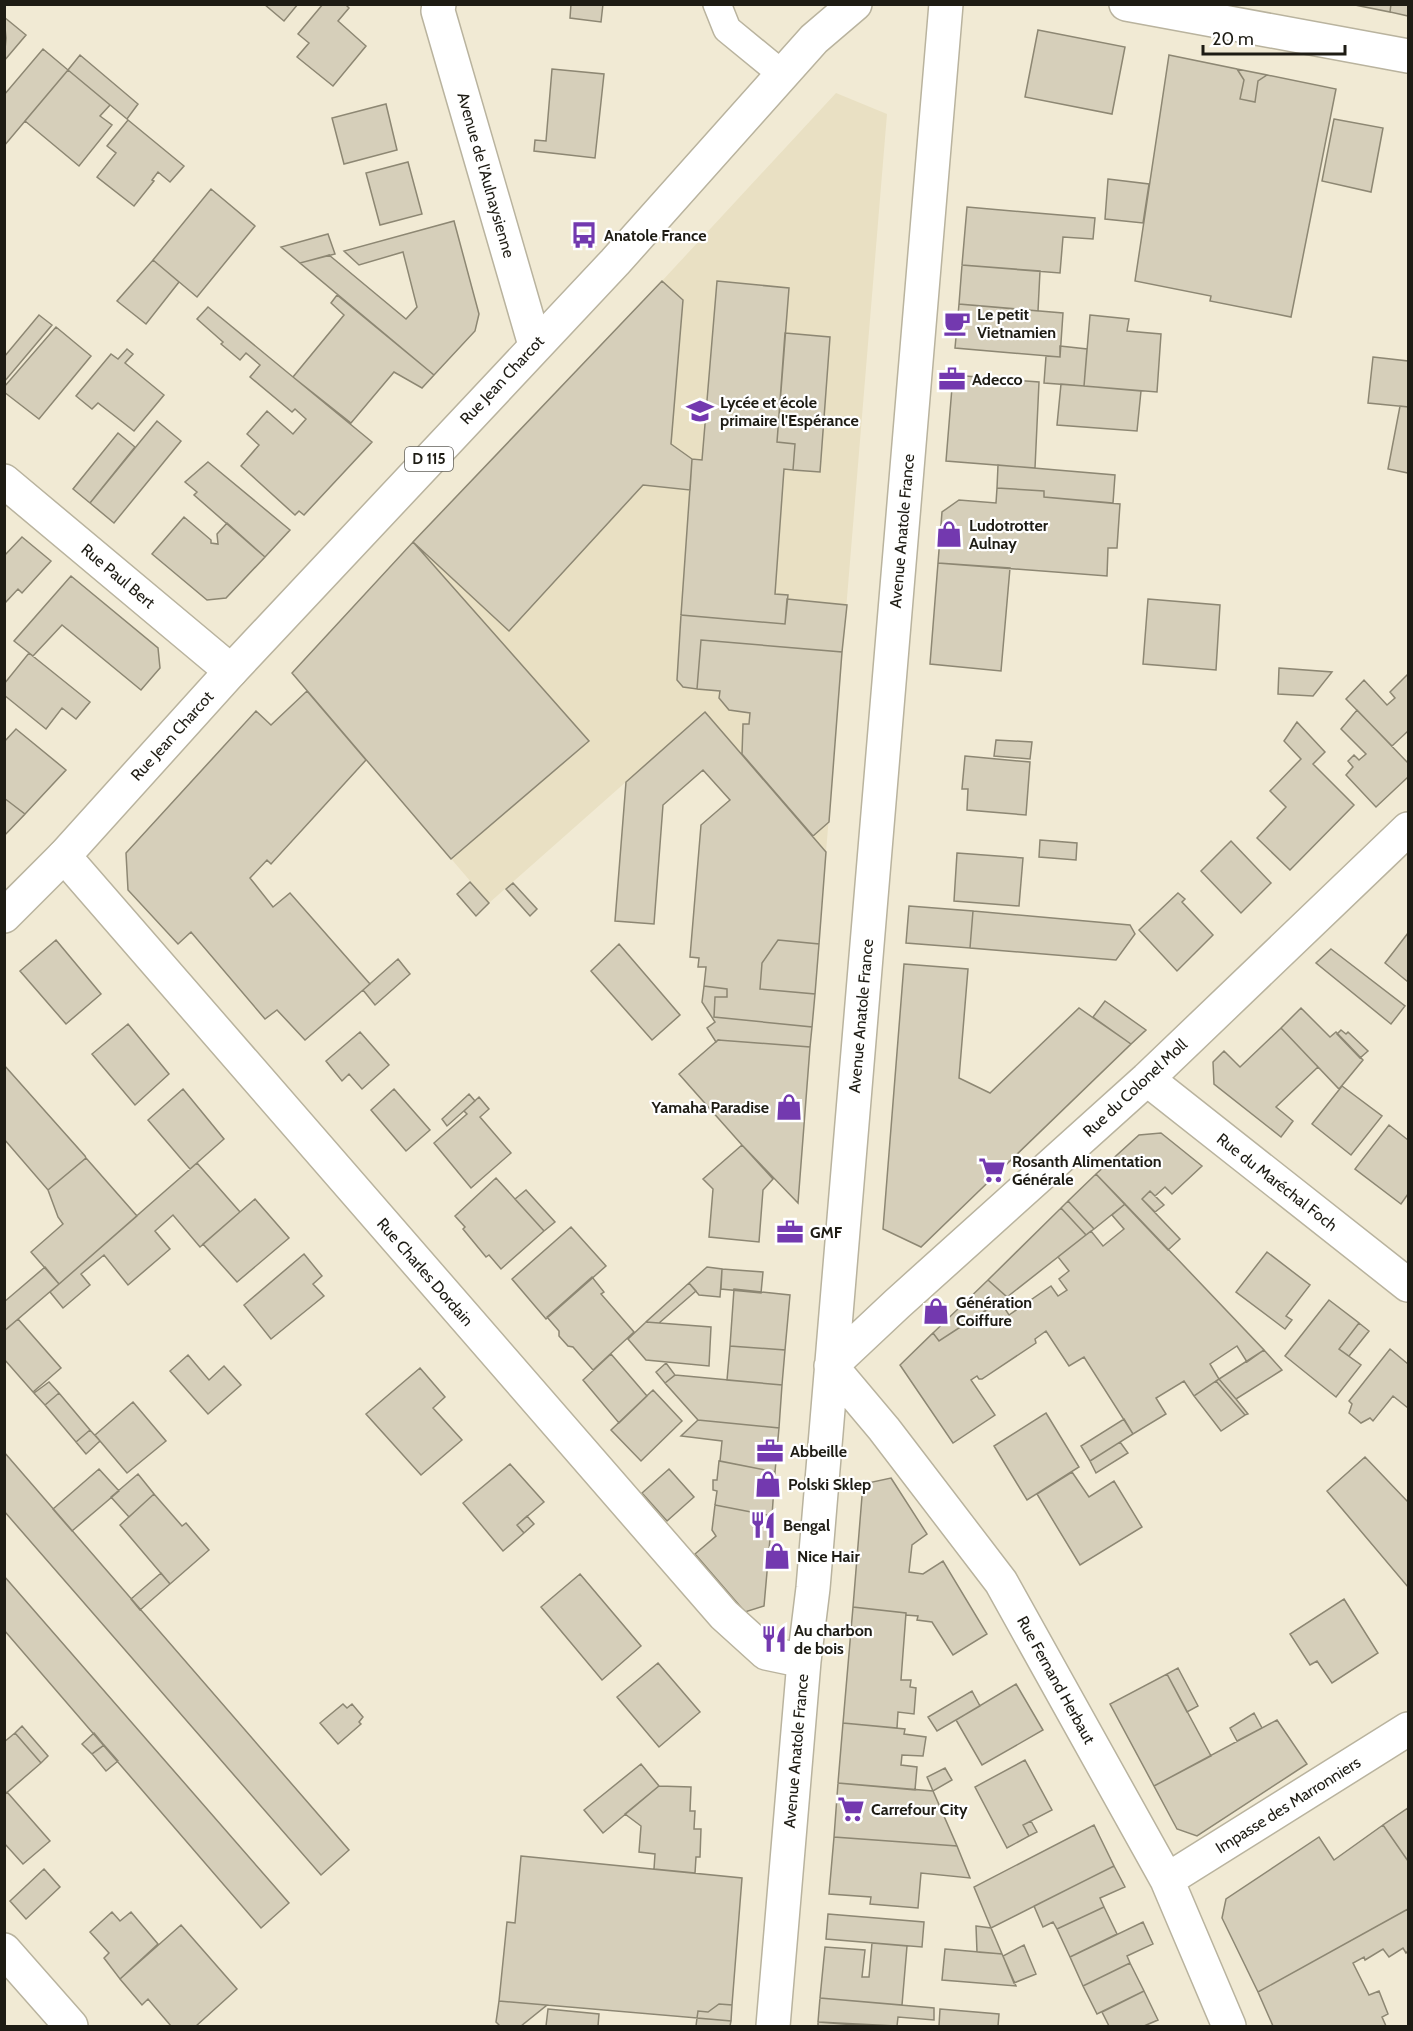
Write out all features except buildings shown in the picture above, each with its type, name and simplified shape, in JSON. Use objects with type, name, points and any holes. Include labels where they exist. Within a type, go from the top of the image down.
[{"type":"street","name":"Rue Jean Charcot","points":[[4,916],[64,856],[231,671],[615,262],[814,39],[855,4]]},
{"type":"street","name":"Avenue Anatole France","points":[[773,2026],[804,1660],[813,1588],[946,4]]},
{"type":"street","points":[[1126,4],[1408,56]]},
{"type":"street","name":"Avenue de l'Aulnaysienne","points":[[436,7],[535,345]]},
{"type":"street","name":"Rue Paul Bert","points":[[4,481],[231,671]]},
{"type":"street","name":"Rue du Colonel Moll","points":[[831,1366],[1147,1079],[1408,829]]},
{"type":"street","name":"Rue Charles Dordain","points":[[64,856],[724,1615],[766,1653],[804,1660]]},
{"type":"street","name":"Rue du Maréchal Foch","points":[[1147,1079],[1408,1285]]},
{"type":"street","name":"Rue Fernand Herbaut","points":[[831,1366],[884,1429],[1001,1582],[1167,1880],[1229,2026]]},
{"type":"street","name":"Impasse des Marronniers","points":[[1167,1880],[1408,1729]]},
{"type":"street","points":[[4,1950],[71,2026]]},
{"type":"lane","points":[[717,4],[727,29],[783,75]]},
{"type":"shaded area","name":"Lycée et école primaire l'Espérance","points":[[836,93],[887,114],[826,852],[705,712],[489,903],[292,673]]},
{"type":"place","name":"Anatole France","points":[[584,235]]},
{"type":"place","name":"Le petit Vietnamien","points":[[957,323]]},
{"type":"place","name":"Adecco","points":[[952,379]]},
{"type":"place","name":"Lycée et école primaire l'Espérance","points":[[700,411]]},
{"type":"place","name":"Ludotrotter Aulnay","points":[[949,534]]},
{"type":"place","name":"Yamaha Paradise","points":[[789,1107]]},
{"type":"place","name":"Rosanth Alimentation Générale","points":[[992,1170]]},
{"type":"place","name":"GMF","points":[[790,1232]]},
{"type":"place","name":"Génération Coiffure","points":[[936,1311]]},
{"type":"place","name":"Abbeille","points":[[770,1451]]},
{"type":"place","name":"Polski Sklep","points":[[768,1484]]},
{"type":"place","name":"Bengal","points":[[763,1525]]},
{"type":"place","name":"Nice Hair","points":[[777,1556]]},
{"type":"place","name":"Au charbon de bois","points":[[774,1639]]},
{"type":"place","name":"Carrefour City","points":[[851,1809]]}]
